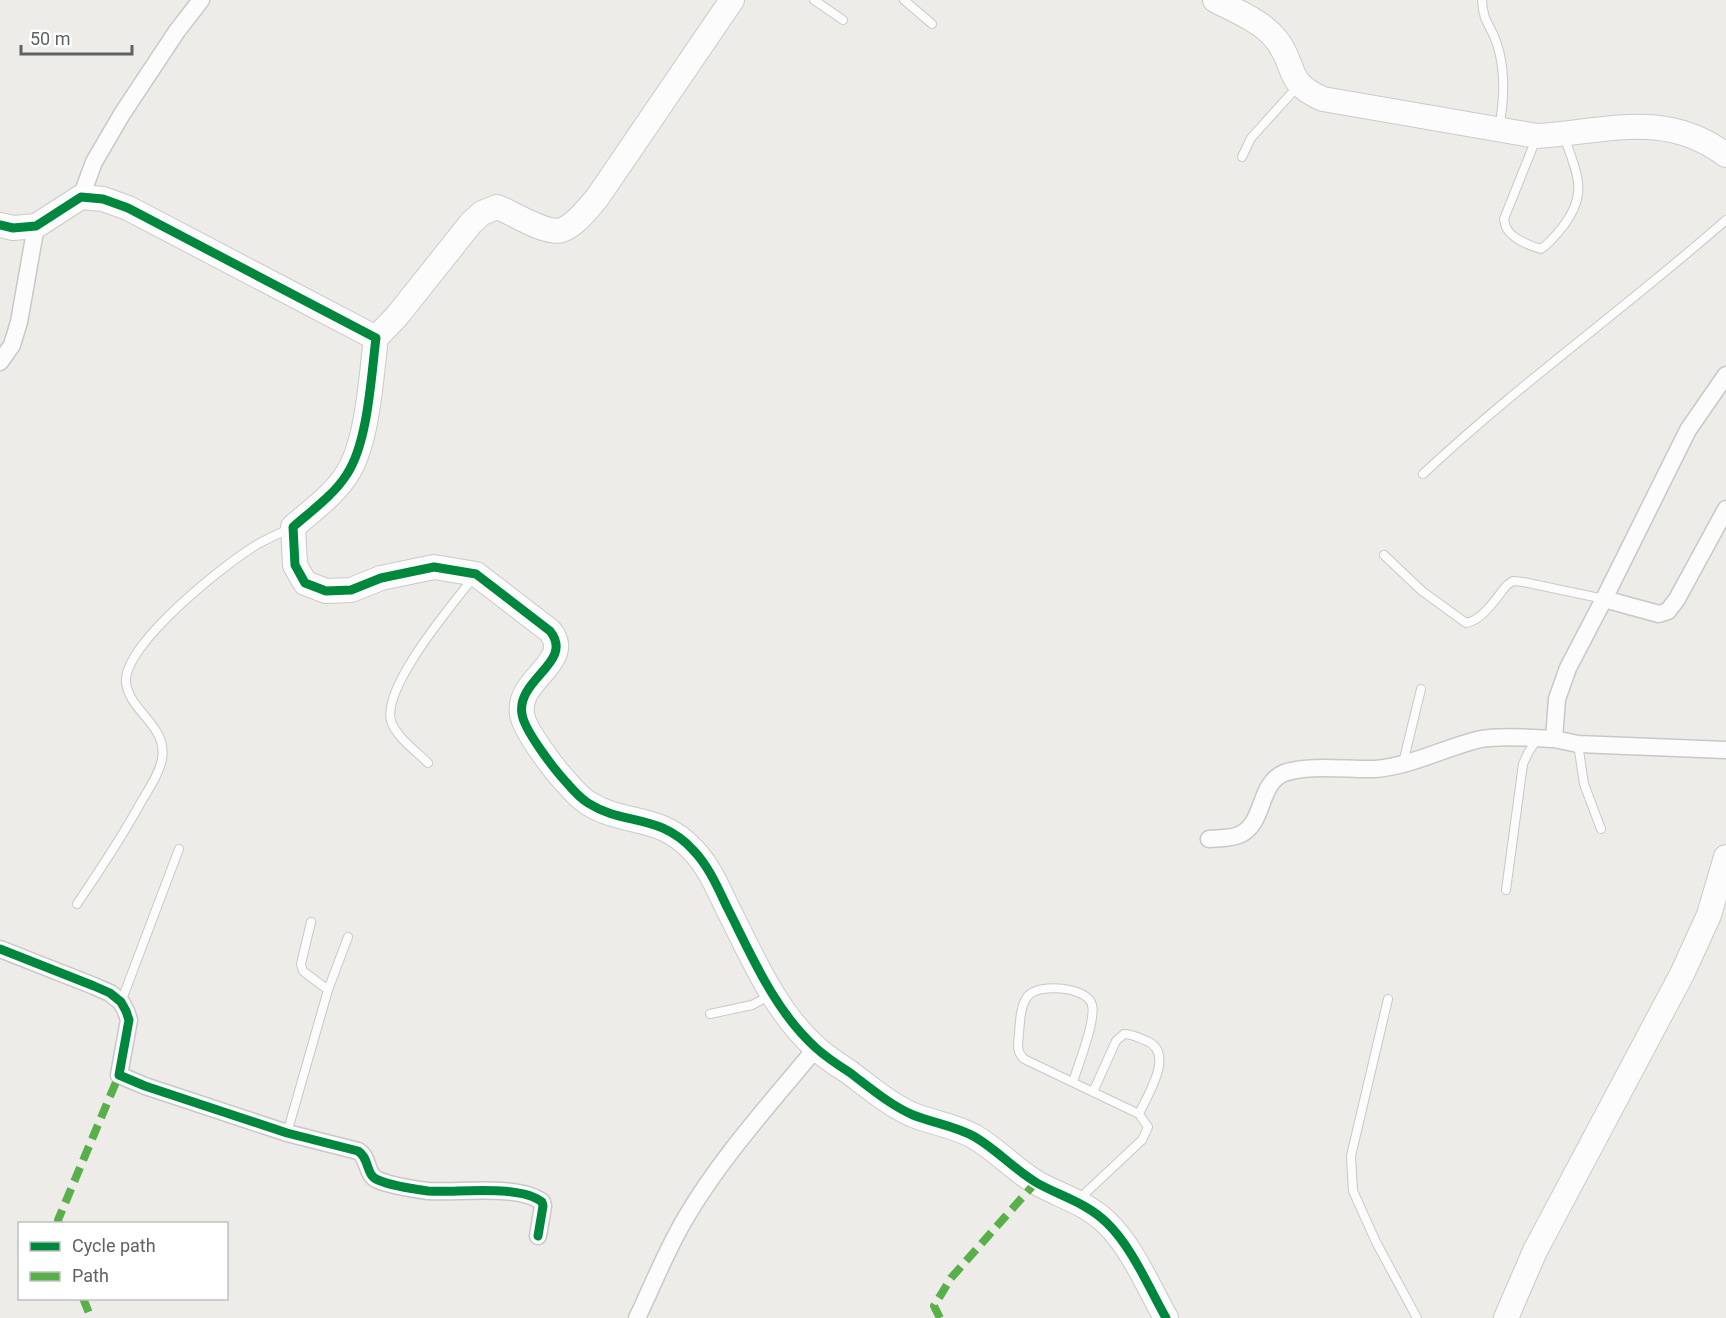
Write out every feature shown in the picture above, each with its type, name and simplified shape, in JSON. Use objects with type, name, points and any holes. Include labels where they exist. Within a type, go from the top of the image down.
[{"type":"street","points":[[0,225],[13,228],[36,226],[81,197],[94,162],[122,114],[177,31],[201,0]]},
{"type":"street","points":[[732,0],[597,198],[578,218],[562,230],[544,229],[497,207],[482,213],[471,222],[397,316],[376,338],[366,412],[356,459],[338,484],[293,527],[295,565],[305,583],[326,591],[351,590],[381,578],[434,567],[476,574],[550,631],[556,639],[557,649],[553,658],[523,694],[521,713],[527,729],[566,781],[588,802],[609,813],[655,824],[676,833],[695,851],[715,882],[772,995],[816,1048],[884,1098],[912,1114],[974,1136],[1036,1182],[1077,1201],[1107,1222],[1125,1246],[1166,1318]]},
{"type":"street","points":[[1217,1],[1256,23],[1275,37],[1299,86],[1323,99],[1537,136],[1563,135],[1619,126],[1670,129],[1697,137],[1726,155]]},
{"type":"street","points":[[81,197],[103,199],[128,208],[376,338]]},
{"type":"street","points":[[0,362],[12,345],[36,226]]},
{"type":"street","points":[[1546,739],[1568,668],[1688,430],[1726,375]]},
{"type":"street","points":[[1604,599],[1659,614],[1668,611],[1677,599],[1726,509]]},
{"type":"street","points":[[1209,839],[1234,837],[1249,828],[1269,785],[1277,777],[1287,772],[1327,768],[1376,769],[1403,764],[1483,738],[1546,739],[1578,744],[1726,750]]},
{"type":"street","points":[[1506,1318],[1535,1251],[1682,974],[1709,915],[1726,857]]},
{"type":"street","points":[[0,949],[110,993],[121,1002],[129,1020],[119,1075],[145,1086],[286,1133],[358,1151],[366,1158],[371,1175],[379,1180],[427,1191],[511,1192],[536,1197],[543,1206],[538,1236]]},
{"type":"street","points":[[637,1318],[661,1263],[685,1218],[723,1162],[816,1048]]},
{"type":"lane","points":[[814,0],[843,20]]},
{"type":"lane","points":[[904,0],[932,24]]},
{"type":"lane","points":[[1482,0],[1483,16],[1497,42],[1503,69],[1504,100],[1499,129]]},
{"type":"lane","points":[[1242,157],[1251,138],[1299,86]]},
{"type":"lane","points":[[1537,136],[1504,219],[1507,229],[1516,237],[1541,249],[1551,242],[1571,215],[1579,197],[1578,183],[1563,135]]},
{"type":"lane","points":[[1423,474],[1495,410],[1726,220]]},
{"type":"lane","points":[[77,904],[120,839],[154,780],[162,759],[162,744],[155,728],[130,695],[126,681],[130,664],[140,646],[180,604],[210,579],[257,545],[293,527]]},
{"type":"lane","points":[[1384,555],[1422,591],[1460,621],[1466,623],[1473,622],[1480,616],[1513,581],[1604,599]]},
{"type":"lane","points":[[428,763],[397,732],[391,721],[390,704],[402,677],[421,647],[476,574]]},
{"type":"lane","points":[[1403,764],[1421,689]]},
{"type":"lane","points":[[1506,890],[1524,764],[1528,753],[1546,739]]},
{"type":"lane","points":[[1578,744],[1584,784],[1601,829]]},
{"type":"lane","points":[[121,1002],[179,849]]},
{"type":"lane","points":[[311,922],[301,964],[303,971],[328,990]]},
{"type":"lane","points":[[286,1133],[328,990],[348,937]]},
{"type":"lane","points":[[1073,1082],[1086,1041],[1093,1011],[1092,1003],[1081,993],[1053,987],[1038,989],[1026,998],[1022,1011],[1018,1048],[1020,1055],[1024,1059],[1139,1114],[1149,1127],[1146,1134],[1077,1201]]},
{"type":"lane","points":[[710,1014],[752,1005],[772,995]]},
{"type":"lane","points":[[1388,999],[1351,1155],[1353,1191],[1376,1242],[1417,1318]]},
{"type":"lane","points":[[1093,1092],[1116,1041],[1124,1034],[1131,1034],[1151,1043],[1158,1049],[1160,1056],[1158,1070],[1139,1114]]},
{"type":"marked path","points":[[58,1222],[119,1075]]},
{"type":"marked path","points":[[940,1318],[934,1306],[951,1278],[1036,1182]]},
{"type":"marked path","points":[[84,1300],[91,1318]]},
{"type":"cycle path","points":[[0,225],[13,228],[36,226],[81,197],[103,199],[128,208],[376,338],[364,427],[354,461],[336,489],[293,527],[295,565],[305,583],[326,591],[351,590],[381,578],[434,567],[476,574],[550,631],[556,642],[555,652],[551,662],[527,691],[522,714],[528,730],[540,749],[571,788],[585,801],[601,810],[654,825],[680,838],[693,850],[708,870],[776,1000],[801,1033],[816,1048],[896,1106],[913,1115],[975,1137],[1037,1183],[1099,1216],[1116,1233],[1140,1268],[1166,1318]]},
{"type":"cycle path","points":[[0,949],[110,993],[121,1002],[129,1020],[119,1075],[145,1086],[287,1133],[358,1151],[362,1154],[374,1178],[390,1184],[428,1191],[488,1190],[532,1196],[542,1202],[543,1206],[538,1236]]}]
